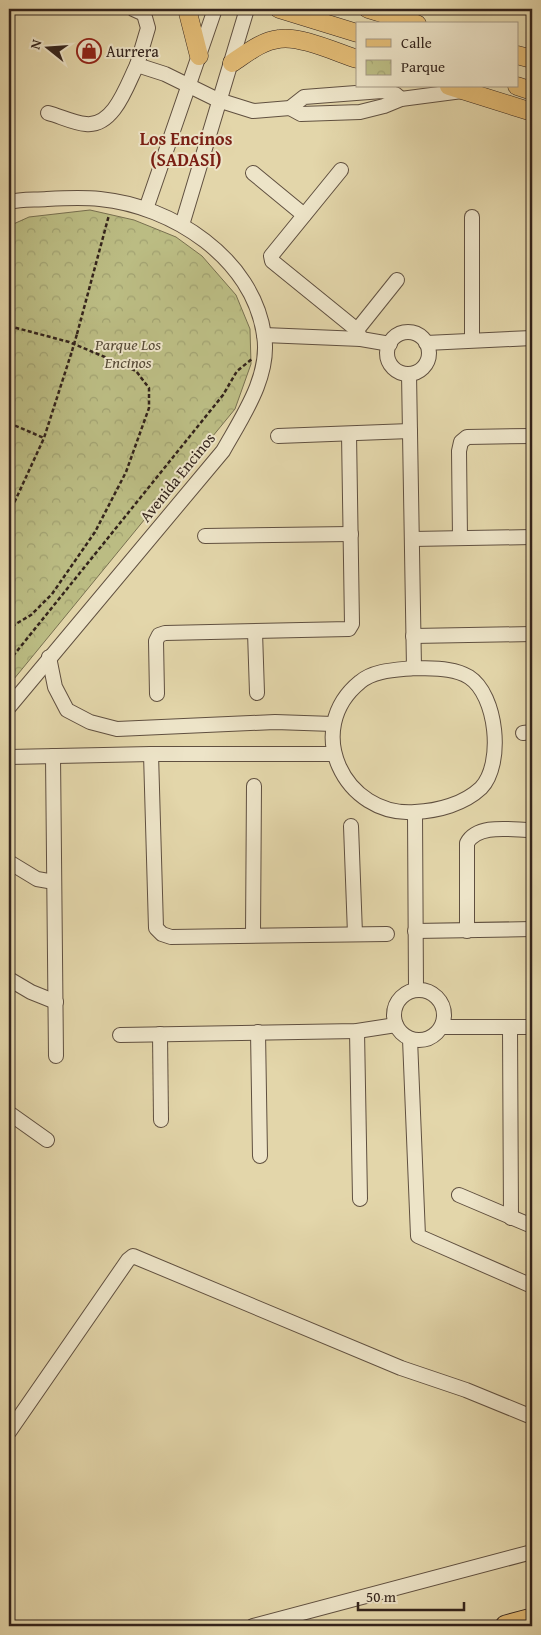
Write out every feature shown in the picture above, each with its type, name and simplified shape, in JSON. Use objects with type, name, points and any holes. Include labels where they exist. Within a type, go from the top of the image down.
[{"type":"highway","points":[[506,1626],[532,1619]]},
{"type":"main road","points":[[187,9],[199,56]]},
{"type":"main road","points":[[278,9],[356,33]]},
{"type":"main road","points":[[368,9],[410,22]]},
{"type":"main road","points":[[232,64],[259,45],[280,38],[299,41],[356,58]]},
{"type":"main road","points":[[518,54],[532,59]]},
{"type":"main road","points":[[518,86],[532,91]]},
{"type":"main road","points":[[457,89],[532,112]]},
{"type":"street","points":[[48,113],[87,124],[101,122],[114,110],[137,65],[148,28],[144,14],[134,9]]},
{"type":"street","points":[[146,209],[215,9]]},
{"type":"street","points":[[182,225],[218,100],[232,64],[247,9]]},
{"type":"street","points":[[137,65],[165,74],[188,87],[218,100],[254,111],[290,108],[301,114],[360,112],[384,106],[401,99],[457,89]]},
{"type":"street","points":[[341,170],[273,252],[272,261],[359,334]]},
{"type":"street","points":[[253,173],[304,215]]},
{"type":"street","name":"Avenida Encinos","points":[[9,202],[100,199],[146,209],[182,225],[220,252],[239,277],[256,305],[264,335],[264,355],[258,383],[247,409],[223,451],[9,707]]},
{"type":"street","points":[[472,217],[472,340]]},
{"type":"street","points":[[359,334],[397,280]]},
{"type":"street","points":[[404,332],[417,334],[426,343],[428,354],[424,366],[409,374],[402,373],[391,364],[387,350],[393,338],[404,332]]},
{"type":"street","points":[[264,335],[359,334],[390,344]]},
{"type":"street","points":[[426,343],[532,338]]},
{"type":"street","points":[[409,374],[414,668]]},
{"type":"street","points":[[278,436],[410,431]]},
{"type":"street","points":[[157,694],[156,641],[158,635],[165,633],[349,629],[354,617],[349,434]]},
{"type":"street","points":[[460,538],[459,451],[461,442],[467,437],[532,436]]},
{"type":"street","points":[[205,536],[351,534]]},
{"type":"street","points":[[412,539],[532,537]]},
{"type":"street","points":[[255,632],[257,693]]},
{"type":"street","points":[[413,636],[532,634]]},
{"type":"street","points":[[49,657],[55,687],[67,710],[90,722],[117,729],[275,722],[333,724]]},
{"type":"street","points":[[414,668],[456,670],[470,678],[480,688],[493,715],[494,743],[493,762],[482,786],[461,803],[415,813],[386,809],[363,796],[344,778],[333,754],[333,724],[342,700],[360,681],[380,672],[414,668]]},
{"type":"street","points":[[9,757],[151,754],[333,754]]},
{"type":"street","points":[[151,754],[156,928],[162,934],[171,937],[387,934]]},
{"type":"street","points":[[53,756],[56,1056]]},
{"type":"street","points":[[253,935],[254,786]]},
{"type":"street","points":[[415,813],[416,990]]},
{"type":"street","points":[[351,826],[354,934]]},
{"type":"street","points":[[467,931],[467,843],[472,834],[481,831],[532,830]]},
{"type":"street","points":[[9,862],[37,879],[54,882]]},
{"type":"street","points":[[415,931],[532,929]]},
{"type":"street","points":[[9,979],[31,992],[56,1002]]},
{"type":"street","points":[[416,990],[427,991],[436,997],[444,1011],[442,1027],[434,1036],[422,1041],[410,1039],[402,1033],[396,1025],[394,1014],[398,1003],[405,994],[416,990]]},
{"type":"street","points":[[120,1035],[357,1031],[396,1025]]},
{"type":"street","points":[[442,1027],[532,1027]]},
{"type":"street","points":[[510,1028],[511,1218]]},
{"type":"street","points":[[357,1031],[360,1199]]},
{"type":"street","points":[[258,1032],[260,1156]]},
{"type":"street","points":[[160,1034],[161,1120]]},
{"type":"street","points":[[410,1039],[418,1236],[532,1286]]},
{"type":"street","points":[[9,1113],[47,1140]]},
{"type":"street","points":[[459,1195],[532,1226]]},
{"type":"street","points":[[9,1432],[128,1260],[133,1256],[142,1258],[401,1368],[466,1390],[532,1417]]},
{"type":"street","points":[[253,1626],[532,1552]]},
{"type":"path","points":[[9,514],[44,438],[77,334],[113,202]]},
{"type":"path","points":[[9,326],[69,342],[136,371],[149,388],[149,408],[126,472],[95,532],[52,594],[30,615],[9,628]]},
{"type":"path","points":[[9,661],[223,395],[237,371],[248,360],[264,355]]},
{"type":"path","points":[[9,423],[44,438]]},
{"type":"green space","name":"Parque Los Encinos","points":[[90,210],[134,220],[176,237],[202,256],[236,295],[250,329],[251,364],[235,409],[9,685],[9,226],[29,217]]},
{"type":"place","name":"Aurrera","points":[[89,51]]},
{"type":"district","name":"Los Encinos (SADASI)","points":[[186,148]]}]
